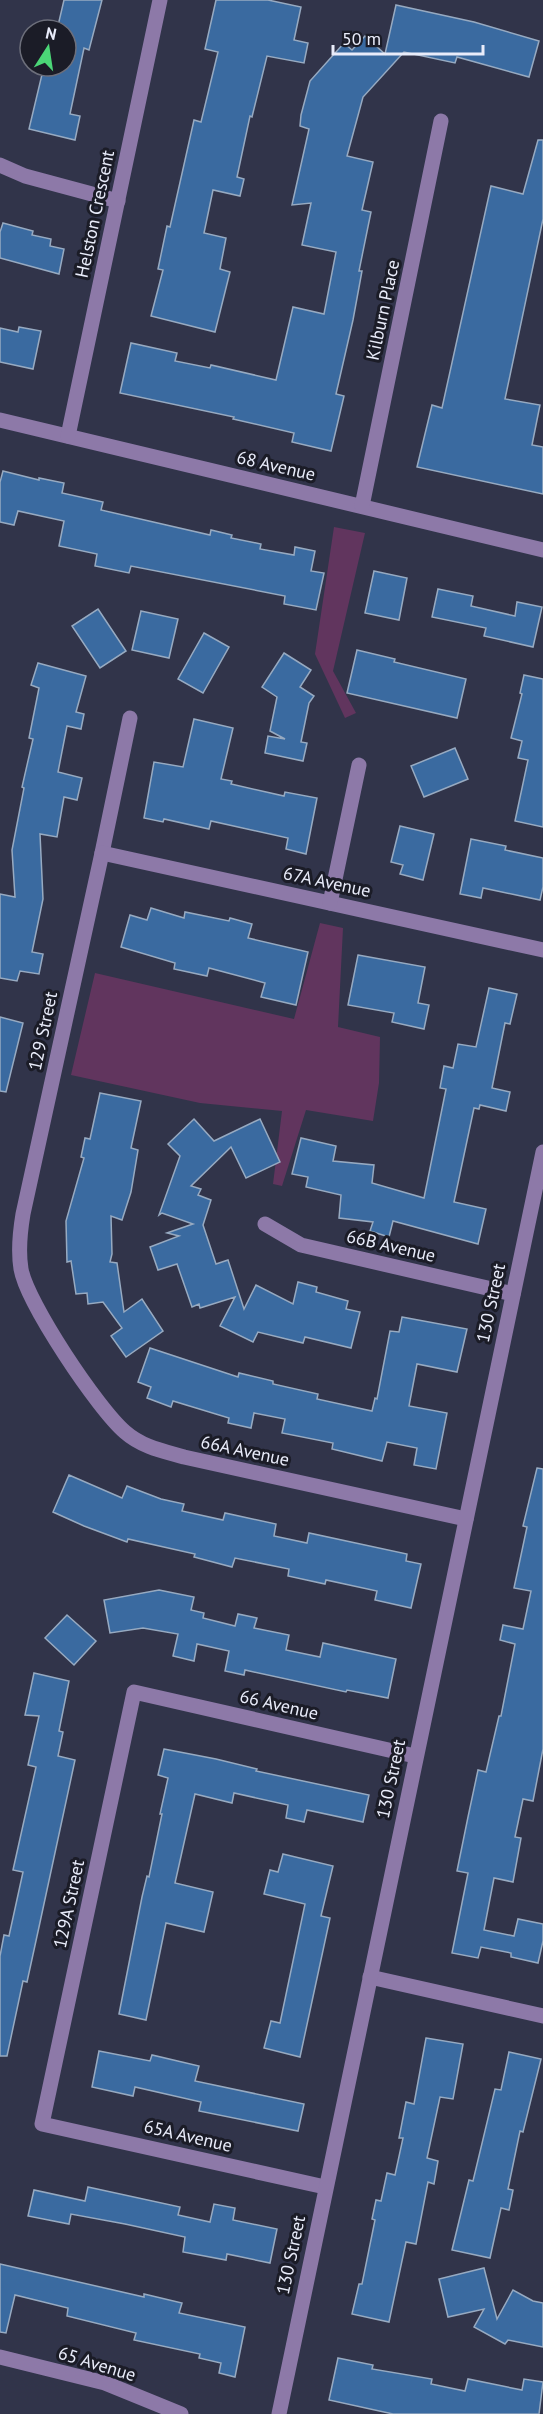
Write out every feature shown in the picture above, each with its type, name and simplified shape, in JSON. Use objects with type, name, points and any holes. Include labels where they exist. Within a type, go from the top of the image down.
[{"type":"street","name":"Helston Crescent","points":[[68,436],[160,0]]},
{"type":"street","name":"Kilburn Place","points":[[362,506],[441,121]]},
{"type":"street","points":[[0,165],[25,176],[118,201]]},
{"type":"street","name":"68 Avenue","points":[[0,420],[543,549]]},
{"type":"street","name":"129 Street","points":[[61,1346],[28,1292],[21,1270],[20,1238],[23,1214],[130,718]]},
{"type":"street","points":[[330,903],[359,765]]},
{"type":"street","name":"67A Avenue","points":[[102,853],[543,950]]},
{"type":"street","name":"130 Street","points":[[279,2414],[543,1152]]},
{"type":"street","name":"66B Avenue","points":[[265,1224],[301,1245],[513,1294]]},
{"type":"street","name":"66A Avenue","points":[[61,1346],[114,1420],[124,1431],[144,1445],[184,1457],[466,1519]]},
{"type":"street","name":"66 Avenue","points":[[134,1692],[415,1756]]},
{"type":"street","name":"129A Street","points":[[42,2124],[134,1692]]},
{"type":"street","points":[[370,1977],[543,2016]]},
{"type":"street","name":"65A Avenue","points":[[42,2124],[325,2187]]},
{"type":"street","name":"65 Avenue","points":[[0,2357],[105,2383],[181,2414]]},
{"type":"shaded area","points":[[334,527],[365,533],[333,671],[356,713],[345,718],[315,654]]},
{"type":"shaded area","points":[[320,923],[343,928],[338,1027],[380,1037],[379,1083],[373,1121],[306,1110],[282,1186],[273,1184],[282,1111],[200,1103],[71,1075],[95,973],[294,1019]]},
{"type":"building","points":[[64,0],[102,0],[89,50],[84,48],[78,76],[78,18],[60,18]]},
{"type":"building","points":[[216,0],[268,0],[301,7],[294,40],[308,43],[304,63],[267,56],[252,117],[250,116],[237,177],[244,179],[240,196],[213,190],[204,233],[226,238],[220,269],[230,272],[215,332],[151,316],[163,270],[158,269],[167,226],[170,227],[194,120],[201,122],[218,52],[205,49]]},
{"type":"building","points":[[396,5],[474,22],[539,41],[529,77],[457,57],[455,63],[404,52],[363,97],[347,156],[373,162],[362,210],[371,212],[359,271],[362,271],[353,320],[336,394],[344,396],[331,451],[292,442],[294,433],[233,419],[234,417],[120,393],[131,343],[177,353],[175,361],[210,368],[211,365],[276,380],[293,307],[324,314],[336,252],[302,245],[311,203],[292,205],[309,129],[300,126],[301,115],[310,81],[344,43],[352,50],[365,36],[385,54]]},
{"type":"building","points":[[41,78],[78,78],[70,114],[80,116],[75,140],[29,129]]},
{"type":"building","points":[[538,140],[543,140],[543,219],[505,399],[540,405],[532,445],[543,447],[543,494],[417,467],[432,405],[442,408],[491,186],[523,194]]},
{"type":"building","points":[[3,223],[33,231],[32,235],[51,239],[50,246],[64,249],[59,274],[0,258],[0,232]]},
{"type":"building","points":[[19,327],[41,331],[33,369],[0,362],[0,328],[18,332]]},
{"type":"building","points":[[3,471],[39,480],[39,478],[64,483],[62,493],[103,502],[101,510],[210,535],[211,530],[232,535],[231,538],[261,544],[260,549],[294,555],[295,547],[315,551],[311,571],[324,573],[316,610],[284,604],[285,596],[131,566],[129,573],[95,566],[97,554],[59,546],[64,521],[18,511],[14,525],[0,522],[0,482]]},
{"type":"building","points":[[374,571],[407,578],[399,620],[365,613]]},
{"type":"building","points":[[438,589],[473,596],[471,606],[515,616],[517,602],[542,607],[533,647],[484,636],[486,628],[432,617]]},
{"type":"building","points":[[98,609],[126,651],[100,668],[72,626]]},
{"type":"building","points":[[141,611],[178,619],[169,658],[132,650]]},
{"type":"building","points":[[204,633],[229,647],[203,693],[178,679]]},
{"type":"building","points":[[357,650],[395,659],[394,662],[466,679],[457,718],[347,693]]},
{"type":"building","points":[[284,653],[311,670],[300,687],[314,696],[309,703],[301,742],[307,743],[303,761],[265,753],[268,736],[285,739],[270,731],[277,697],[262,687]]},
{"type":"building","points":[[38,663],[86,676],[76,712],[84,714],[81,729],[67,726],[58,772],[82,778],[77,800],[64,797],[57,837],[40,834],[43,899],[32,952],[43,954],[39,974],[20,971],[17,981],[0,978],[0,894],[15,897],[12,850],[24,788],[22,787],[33,739],[29,738],[39,688],[31,685]]},
{"type":"building","points":[[524,675],[543,679],[543,827],[515,821],[528,760],[518,758],[522,741],[511,738],[522,694],[520,693]]},
{"type":"building","points":[[194,719],[233,728],[221,779],[232,781],[231,784],[284,796],[285,792],[317,798],[306,854],[286,849],[288,838],[211,821],[209,829],[164,819],[163,822],[144,818],[154,762],[183,767]]},
{"type":"building","points":[[455,748],[468,779],[424,797],[411,766]]},
{"type":"building","points":[[400,826],[434,834],[423,880],[400,874],[403,865],[391,862]]},
{"type":"building","points":[[471,839],[506,846],[505,850],[543,858],[543,887],[540,900],[483,888],[481,898],[460,894]]},
{"type":"building","points":[[151,908],[184,918],[185,912],[229,921],[230,918],[252,924],[248,938],[308,952],[296,1005],[261,997],[265,983],[209,968],[207,976],[174,969],[175,963],[121,947],[130,915],[147,920]]},
{"type":"building","points":[[358,955],[425,967],[418,1003],[429,1005],[424,1029],[392,1022],[394,1013],[348,1005]]},
{"type":"building","points":[[489,988],[517,994],[510,1024],[505,1023],[492,1088],[510,1092],[506,1111],[480,1105],[479,1109],[474,1108],[454,1202],[486,1209],[478,1244],[393,1221],[389,1237],[370,1231],[373,1222],[339,1218],[341,1195],[306,1187],[308,1177],[292,1174],[301,1138],[336,1146],[333,1161],[374,1165],[372,1183],[424,1198],[446,1089],[440,1088],[444,1066],[453,1068],[458,1044],[476,1047]]},
{"type":"building","points":[[0,1017],[23,1023],[6,1092],[0,1091]]},
{"type":"building","points":[[100,1093],[141,1101],[131,1148],[138,1150],[131,1192],[122,1220],[111,1216],[112,1254],[110,1262],[117,1263],[124,1312],[142,1299],[163,1331],[126,1357],[111,1336],[122,1328],[103,1302],[88,1304],[87,1293],[76,1294],[71,1261],[67,1262],[66,1221],[84,1158],[81,1157],[85,1138],[90,1139]]},
{"type":"building","points":[[194,1119],[214,1141],[260,1119],[280,1162],[246,1178],[231,1147],[191,1186],[201,1189],[198,1195],[211,1200],[203,1225],[216,1264],[228,1260],[244,1309],[256,1285],[293,1304],[298,1282],[317,1287],[316,1292],[348,1301],[346,1309],[360,1312],[351,1348],[305,1337],[303,1343],[258,1332],[253,1342],[220,1326],[235,1297],[200,1308],[199,1304],[192,1307],[177,1264],[158,1270],[150,1247],[179,1236],[167,1233],[193,1224],[162,1213],[159,1215],[180,1156],[168,1144]]},
{"type":"building","points":[[402,1317],[467,1329],[457,1372],[417,1364],[409,1406],[447,1413],[436,1469],[414,1465],[417,1448],[387,1442],[382,1461],[332,1449],[333,1443],[282,1433],[285,1419],[254,1413],[251,1428],[228,1423],[229,1418],[173,1401],[171,1407],[147,1398],[151,1387],[138,1382],[150,1348],[238,1377],[239,1373],[273,1381],[273,1384],[318,1394],[317,1399],[372,1411],[375,1398],[377,1399],[390,1331],[399,1332]]},
{"type":"building","points":[[537,1468],[543,1469],[543,1749],[533,1801],[523,1799],[515,1837],[521,1838],[513,1882],[494,1878],[484,1930],[514,1936],[518,1919],[543,1924],[543,1941],[538,1963],[511,1957],[511,1953],[481,1947],[478,1958],[452,1953],[468,1873],[457,1871],[468,1817],[478,1770],[486,1772],[499,1716],[501,1716],[515,1644],[500,1640],[503,1625],[523,1629],[531,1591],[514,1588],[527,1527],[523,1526]]},
{"type":"building","points":[[69,1475],[122,1498],[127,1486],[161,1499],[184,1504],[182,1511],[223,1520],[225,1513],[276,1524],[274,1536],[307,1543],[309,1533],[407,1554],[406,1561],[421,1564],[411,1608],[375,1600],[377,1591],[326,1580],[325,1584],[288,1576],[289,1569],[235,1558],[232,1567],[194,1557],[195,1554],[128,1539],[127,1542],[84,1526],[53,1512]]},
{"type":"building","points":[[159,1590],[194,1597],[191,1610],[204,1613],[203,1618],[235,1626],[238,1614],[257,1618],[254,1628],[289,1635],[286,1650],[320,1657],[323,1643],[396,1659],[388,1698],[347,1690],[346,1692],[245,1670],[244,1675],[225,1671],[229,1651],[197,1644],[194,1661],[173,1656],[178,1634],[143,1628],[110,1633],[104,1600]]},
{"type":"building","points":[[67,1615],[96,1641],[74,1665],[45,1638]]},
{"type":"building","points":[[34,1673],[69,1681],[59,1731],[63,1732],[58,1756],[75,1760],[27,1982],[23,1981],[7,2056],[0,2056],[0,1956],[4,1935],[9,1936],[23,1872],[13,1870],[36,1767],[28,1765],[39,1716],[25,1715]]},
{"type":"building","points":[[164,1749],[369,1795],[363,1822],[307,1810],[304,1822],[286,1818],[288,1805],[234,1793],[232,1803],[195,1794],[175,1883],[213,1892],[204,1932],[166,1923],[146,2020],[119,2014],[142,1897],[147,1876],[149,1877],[162,1814],[160,1814],[168,1778],[158,1775]]},
{"type":"building","points":[[283,1854],[333,1866],[321,1916],[330,1918],[300,2057],[264,2048],[271,2021],[280,2023],[305,1904],[264,1894],[270,1870],[278,1872]]},
{"type":"building","points":[[426,2038],[463,2044],[453,2099],[440,2097],[427,2158],[438,2161],[434,2184],[428,2182],[416,2244],[406,2242],[389,2322],[352,2314],[359,2284],[362,2284],[375,2220],[372,2219],[376,2200],[381,2201],[387,2173],[395,2175],[403,2138],[399,2138],[406,2102],[414,2104]]},
{"type":"building","points":[[99,2051],[150,2061],[152,2055],[199,2066],[195,2081],[304,2104],[298,2131],[199,2111],[201,2102],[135,2087],[133,2096],[92,2087]]},
{"type":"building","points":[[509,2052],[541,2059],[523,2132],[520,2131],[508,2189],[513,2190],[509,2210],[501,2208],[490,2258],[452,2250],[469,2180],[473,2181],[495,2089],[501,2090]]},
{"type":"building","points":[[88,2187],[180,2207],[178,2215],[210,2222],[214,2204],[235,2208],[233,2220],[277,2229],[270,2263],[227,2254],[226,2260],[183,2252],[185,2237],[125,2224],[71,2214],[69,2224],[28,2216],[34,2190],[85,2201]]},
{"type":"building","points":[[0,2264],[144,2297],[144,2294],[182,2303],[179,2313],[245,2327],[235,2377],[219,2373],[221,2363],[199,2358],[200,2354],[134,2340],[136,2333],[67,2316],[68,2308],[15,2295],[6,2333],[0,2332]]},
{"type":"building","points":[[484,2268],[497,2319],[513,2290],[533,2301],[543,2303],[543,2347],[508,2340],[505,2344],[474,2327],[484,2309],[448,2317],[439,2279]]},
{"type":"building","points":[[338,2358],[373,2365],[372,2369],[432,2379],[431,2384],[465,2391],[468,2379],[522,2390],[524,2379],[543,2382],[539,2414],[393,2414],[329,2400]]}]
